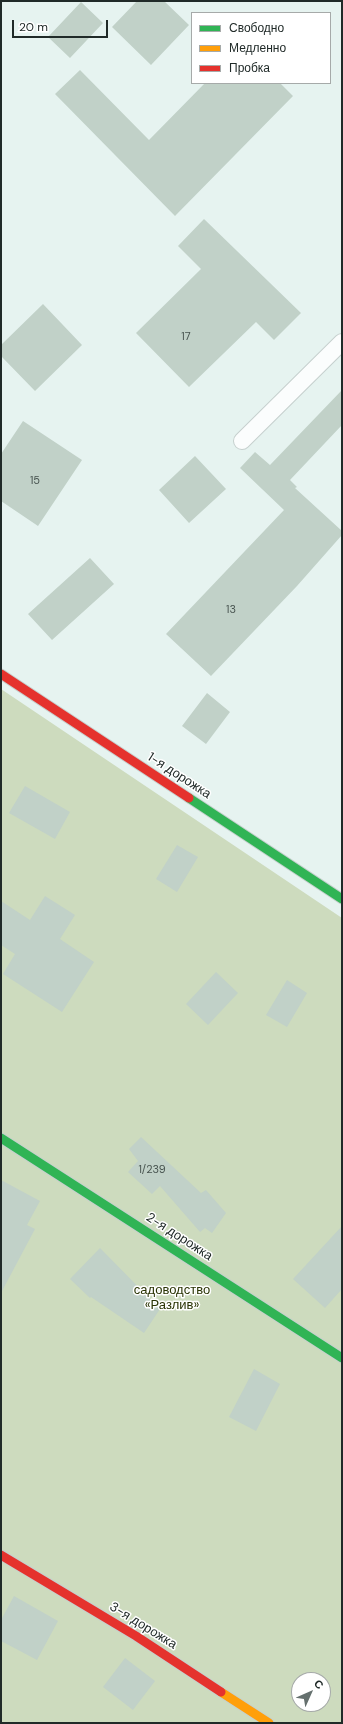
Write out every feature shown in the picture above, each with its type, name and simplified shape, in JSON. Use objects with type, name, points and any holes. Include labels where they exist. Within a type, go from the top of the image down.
[{"type":"street","name":"1-я дорожка","points":[[1,674],[342,899]]},
{"type":"street","name":"2-я дорожка","points":[[1,1138],[342,1358]]},
{"type":"street","name":"3-я дорожка","points":[[1,1555],[136,1636],[268,1723]]},
{"type":"lane","points":[[242,441],[342,342]]},
{"type":"green space","name":"садоводство «Разлив»","points":[[1,689],[342,918],[342,1723],[1,1723]]},
{"type":"building","points":[[137,1],[164,1],[189,25],[151,65],[112,27]]},
{"type":"building","points":[[81,2],[103,23],[70,58],[48,37]]},
{"type":"building","points":[[80,70],[149,140],[204,84],[281,84],[293,96],[175,216],[55,94]]},
{"type":"building","points":[[204,219],[301,313],[274,340],[256,322],[189,387],[136,333],[201,269],[178,246]]},
{"type":"building","points":[[43,304],[82,345],[35,391],[1,356],[1,345]]},
{"type":"building","points":[[342,390],[342,425],[290,480],[297,487],[295,488],[342,531],[342,535],[297,586],[211,676],[166,634],[284,510],[240,468],[255,452],[270,465]]},
{"type":"building","points":[[23,421],[82,460],[38,526],[1,501],[1,454]]},
{"type":"building","points":[[195,456],[226,489],[189,523],[159,490]]},
{"type":"building","points":[[90,558],[114,584],[52,640],[28,614]]},
{"type":"building","points":[[207,693],[230,712],[206,744],[182,726]]},
{"type":"building","points":[[25,786],[70,812],[55,839],[9,813]]},
{"type":"building","points":[[177,845],[198,857],[177,892],[156,879]]},
{"type":"building","points":[[45,896],[75,915],[60,939],[94,962],[62,1012],[3,974],[15,954],[1,945],[1,901],[30,920]]},
{"type":"building","points":[[216,972],[238,993],[208,1025],[186,1004]]},
{"type":"building","points":[[287,980],[307,993],[287,1027],[266,1015]]},
{"type":"building","points":[[141,1137],[201,1193],[206,1190],[226,1213],[212,1233],[205,1228],[200,1232],[160,1186],[152,1194],[128,1172],[138,1161],[129,1149]]},
{"type":"building","points":[[1,1180],[40,1201],[27,1225],[35,1229],[1,1293]]},
{"type":"building","points":[[342,1226],[342,1289],[325,1308],[293,1279]]},
{"type":"building","points":[[100,1248],[160,1309],[144,1333],[91,1297],[90,1298],[70,1279]]},
{"type":"building","points":[[254,1369],[280,1384],[256,1431],[229,1417]]},
{"type":"building","points":[[14,1596],[58,1621],[37,1660],[1,1641],[1,1620]]},
{"type":"building","points":[[125,1658],[155,1681],[133,1710],[103,1687]]},
{"type":"traffic: fast","points":[[189,798],[342,899]]},
{"type":"traffic: fast","points":[[1,1138],[342,1358]]},
{"type":"traffic: slow","points":[[221,1692],[269,1723]]},
{"type":"traffic: jam","points":[[1,674],[189,798]]},
{"type":"traffic: jam","points":[[1,1555],[136,1636],[221,1692]]}]
